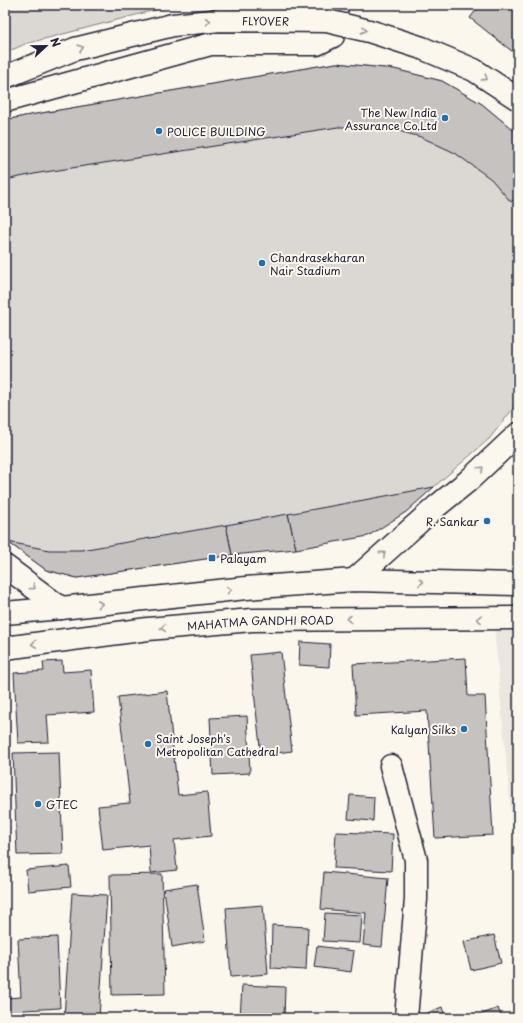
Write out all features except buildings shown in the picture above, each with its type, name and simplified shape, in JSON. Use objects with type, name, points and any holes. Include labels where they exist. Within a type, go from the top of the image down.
[{"type":"main road","points":[[5,101],[211,44],[317,44],[333,36],[337,5]]},
{"type":"main road","name":"FLYOVER","points":[[5,77],[75,49],[173,25],[220,20],[327,21],[369,31],[422,48],[474,70],[518,99]]},
{"type":"main road","points":[[354,580],[437,506],[468,481],[518,434]]},
{"type":"main road","points":[[5,566],[61,608]]},
{"type":"main road","points":[[5,613],[246,588],[354,580],[518,584]]},
{"type":"main road","name":"MAHATMA GANDHI ROAD","points":[[5,648],[148,629],[252,620],[518,618]]},
{"type":"main road","points":[[391,766],[416,860],[416,899],[406,1018]]},
{"type":"shaded area","points":[[5,5],[174,5],[25,44],[5,53]]},
{"type":"shaded area","name":"Chandrasekharan Nair Stadium","points":[[336,63],[394,69],[442,81],[482,104],[518,134],[518,393],[512,410],[489,439],[405,512],[232,555],[77,578],[46,570],[5,540],[5,120]]},
{"type":"shaded area","points":[[518,626],[518,891],[494,627]]},
{"type":"place","name":"The New India Assurance Co.Ltd","points":[[445,118]]},
{"type":"place","name":"POLICE BUILDING","points":[[159,131]]},
{"type":"place","name":"Chandrasekharan Nair Stadium","points":[[262,263]]},
{"type":"place","name":"R. Sankar","points":[[487,521]]},
{"type":"place","name":"Palayam","points":[[212,558]]},
{"type":"place","name":"Kalyan Silks","points":[[464,729]]},
{"type":"place","name":"Saint Joseph's Metropolitan Cathedral","points":[[148,744]]},
{"type":"place","name":"GTEC","points":[[38,804]]}]
